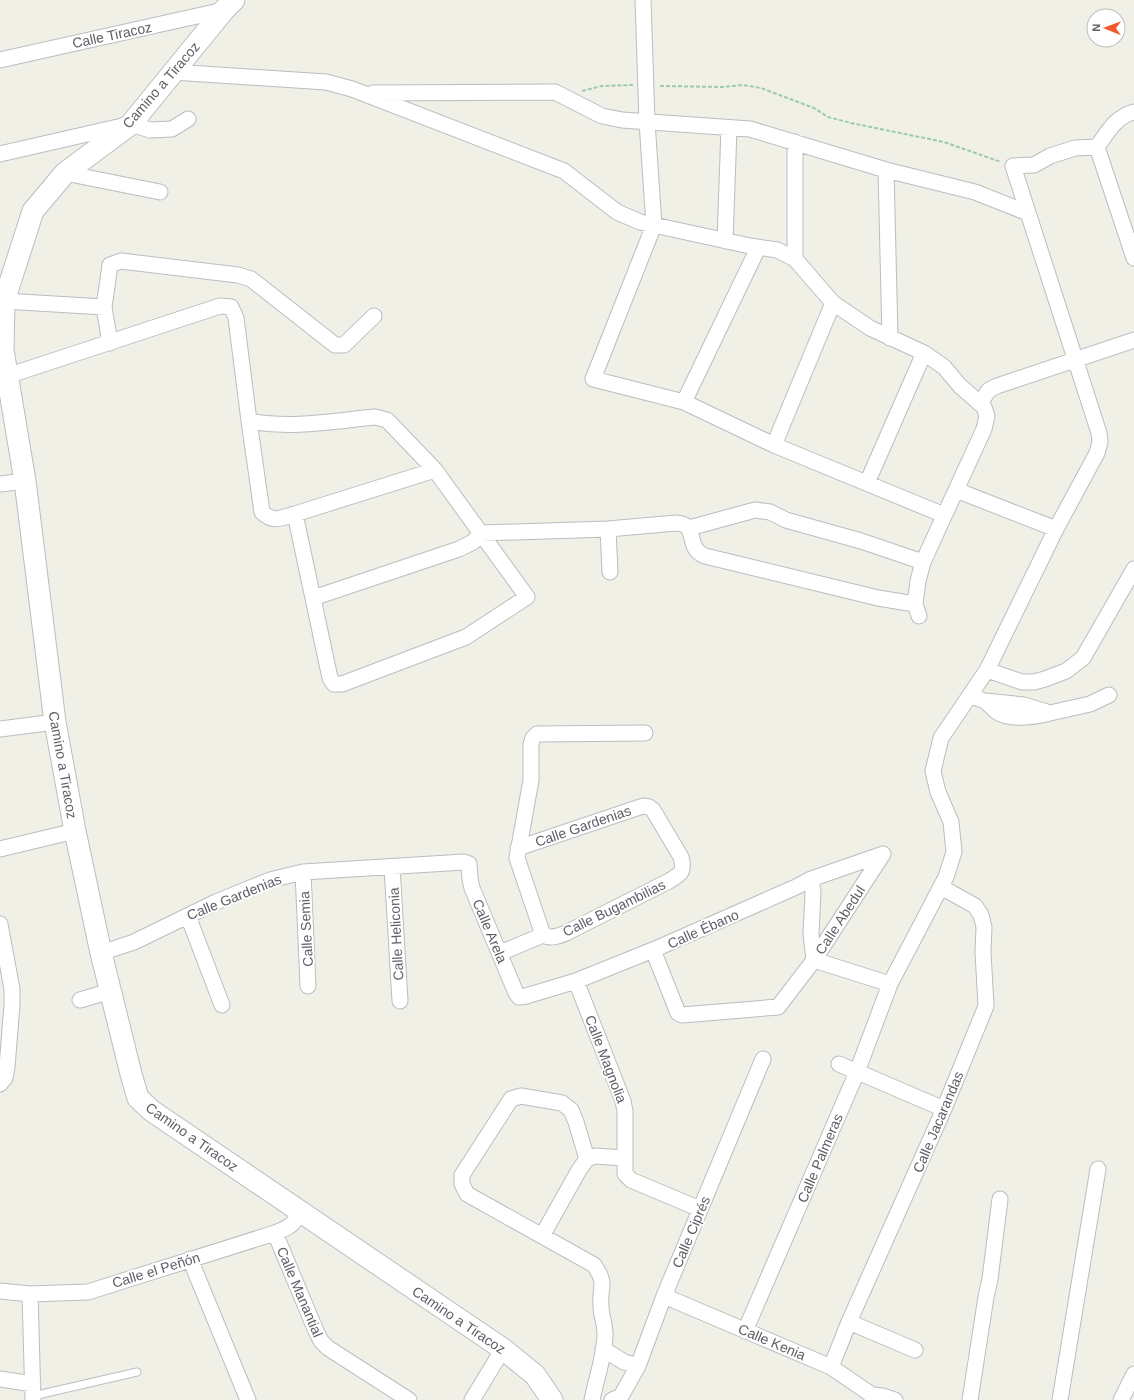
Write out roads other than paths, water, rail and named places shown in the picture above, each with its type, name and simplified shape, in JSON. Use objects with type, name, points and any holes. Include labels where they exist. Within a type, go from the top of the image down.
[{"type":"street","points":[[643,0],[646,86],[654,225],[593,379],[684,402],[774,445],[944,515]]},
{"type":"street","name":"Calle Tiracoz","points":[[0,60],[229,5]]},
{"type":"street","name":"Camino a Tiracoz","points":[[229,5],[131,124],[65,173],[33,211],[6,277],[3,350],[25,481],[55,722],[75,831],[101,953],[138,1098],[152,1111],[503,1348],[535,1374],[552,1400]]},
{"type":"street","points":[[173,72],[326,82],[364,93],[564,171],[617,212],[640,222],[758,248],[777,250],[795,259],[833,303],[870,328],[924,353],[944,367],[960,386],[980,403],[987,416],[986,423],[923,562],[918,581],[917,610],[878,598],[705,556],[698,553],[694,547],[689,528],[684,523],[608,529],[481,533],[473,542],[459,549],[313,598]]},
{"type":"street","points":[[364,93],[555,92],[602,116],[622,120],[750,129],[886,170],[975,192],[1028,213]]},
{"type":"street","points":[[1134,112],[1128,113],[1116,121],[1097,147],[1134,258]]},
{"type":"street","points":[[0,154],[131,124],[150,130],[172,129],[188,119]]},
{"type":"street","points":[[725,241],[729,128]]},
{"type":"street","points":[[795,142],[795,259]]},
{"type":"street","name":"Calle Palmeras","points":[[745,1331],[857,1072],[890,984],[946,877],[954,852],[951,822],[938,792],[933,772],[941,738],[987,670],[1056,529],[1097,453],[1100,442],[1099,433],[1013,166],[1034,165],[1050,156],[1075,148],[1097,147]]},
{"type":"street","points":[[886,170],[890,338]]},
{"type":"street","points":[[65,173],[160,192]]},
{"type":"street","points":[[684,402],[758,248]]},
{"type":"street","points":[[110,342],[104,307],[110,265],[121,261],[238,275],[252,279],[335,345],[344,345],[374,316]]},
{"type":"street","points":[[4,301],[104,307]]},
{"type":"street","points":[[774,445],[833,303]]},
{"type":"street","points":[[7,376],[220,306],[230,307],[236,318],[262,512],[267,518],[276,519],[294,514],[435,470]]},
{"type":"street","points":[[980,403],[989,390],[997,386],[1134,340]]},
{"type":"street","points":[[867,483],[924,353]]},
{"type":"street","points":[[249,421],[268,424],[295,425],[375,417],[387,420],[435,470],[527,597],[466,638],[342,684],[334,684],[330,678],[294,514]]},
{"type":"street","points":[[0,484],[25,481]]},
{"type":"street","points":[[956,490],[1056,529]]},
{"type":"street","points":[[689,528],[755,510],[770,512],[786,520],[861,541],[923,562]]},
{"type":"street","points":[[608,529],[610,572]]},
{"type":"street","points":[[987,670],[1022,682],[1034,682],[1066,671],[1084,658],[1134,569]]},
{"type":"street","points":[[970,696],[985,701],[1024,705],[1050,713],[1090,704],[1109,695]]},
{"type":"street","points":[[0,729],[55,722]]},
{"type":"street","points":[[543,935],[517,858],[531,780],[531,744],[533,738],[537,734],[645,733]]},
{"type":"street","name":"Calle Gardenias","points":[[518,848],[636,808],[649,807],[653,810],[681,857],[683,866],[682,871]]},
{"type":"street","points":[[0,849],[75,831]]},
{"type":"street","name":"Calle Ébano","points":[[520,997],[576,981],[653,950],[811,879],[883,854]]},
{"type":"street","name":"Calle Abedul","points":[[883,854],[814,960],[890,984]]},
{"type":"street","name":"Calle Gardenias","points":[[101,953],[134,942],[216,902],[270,880],[303,872],[464,862],[469,864]]},
{"type":"street","name":"Calle Arela","points":[[469,864],[472,888],[516,993],[520,997]]},
{"type":"street","name":"Calle Heliconia","points":[[392,867],[400,1001]]},
{"type":"street","name":"Calle Bugambilias","points":[[500,953],[543,935],[548,938],[566,933],[669,881],[682,871]]},
{"type":"street","name":"Calle Semia","points":[[303,872],[308,986]]},
{"type":"street","points":[[653,950],[678,1013],[682,1015],[778,1007],[814,960],[811,934],[813,892],[811,879]]},
{"type":"street","name":"Calle Jacarandas","points":[[831,1367],[849,1322],[944,1109],[986,1006],[983,952],[984,927],[981,915],[975,906],[941,887]]},
{"type":"street","points":[[188,916],[222,1005]]},
{"type":"street","points":[[0,924],[12,989],[12,1005],[6,1078],[0,1084]]},
{"type":"street","name":"Calle Magnolia","points":[[576,981],[623,1101],[625,1124],[625,1174],[631,1180],[700,1209]]},
{"type":"street","points":[[80,1000],[111,991]]},
{"type":"street","name":"Calle Ciprés","points":[[612,1400],[621,1396],[638,1366],[664,1296],[763,1059]]},
{"type":"street","points":[[839,1064],[944,1109]]},
{"type":"street","points":[[587,1159],[571,1110],[562,1103],[521,1096],[511,1099],[462,1175],[462,1184],[467,1194],[594,1265],[600,1274],[603,1283],[600,1305],[605,1333],[592,1400]]},
{"type":"street","points":[[542,1236],[579,1170],[587,1159],[595,1156],[624,1158]]},
{"type":"street","points":[[1060,1400],[1098,1169]]},
{"type":"street","points":[[970,1400],[990,1279],[1000,1199]]},
{"type":"street","name":"Calle el Peñón","points":[[0,1291],[30,1294],[88,1292],[275,1233],[288,1227],[296,1221],[300,1212]]},
{"type":"street","name":"Calle Manantial","points":[[275,1233],[321,1341],[328,1348],[409,1400]]},
{"type":"street","points":[[190,1260],[248,1400]]},
{"type":"street","points":[[0,1379],[33,1393],[30,1294]]},
{"type":"street","name":"Calle Kenia","points":[[664,1296],[831,1367],[872,1398]]},
{"type":"street","points":[[849,1322],[915,1350]]},
{"type":"street","points":[[472,1400],[503,1348]]},
{"type":"street","points":[[603,1349],[624,1362],[638,1366]]},
{"type":"street","points":[[1121,1400],[1134,1374]]},
{"type":"street","points":[[872,1398],[883,1396],[895,1400]]},
{"type":"lane","points":[[33,1393],[138,1372]]}]
